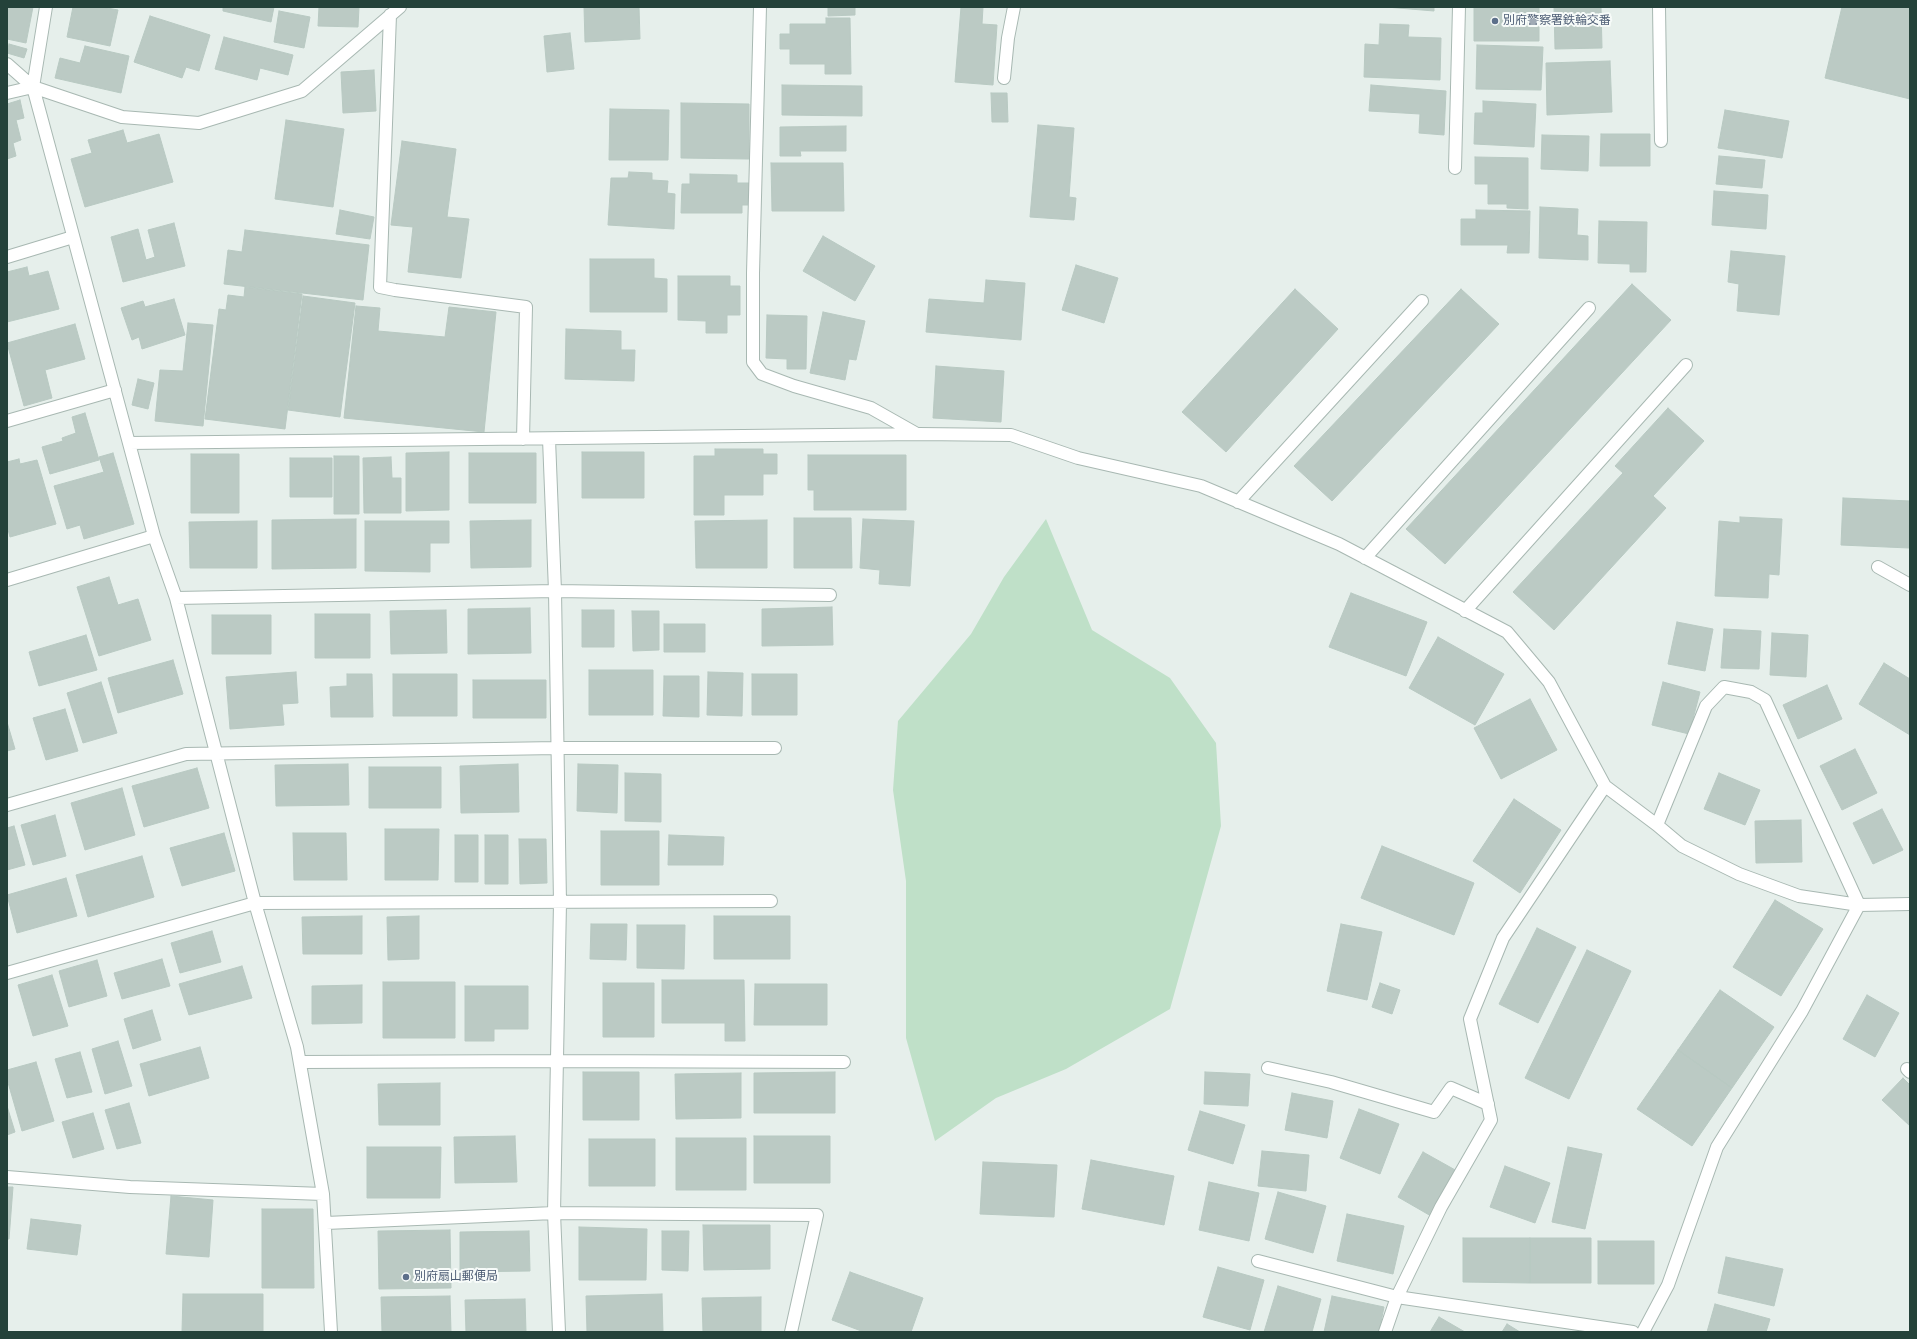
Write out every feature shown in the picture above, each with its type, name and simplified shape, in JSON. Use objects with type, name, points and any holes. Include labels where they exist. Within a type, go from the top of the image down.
[{"type":"street","points":[[46,7],[33,87],[154,536],[176,598],[255,903],[297,1047],[323,1194],[326,1223],[331,1332]]},
{"type":"street","points":[[7,64],[33,87],[122,117],[199,123],[302,91],[400,7]]},
{"type":"street","points":[[760,7],[753,273],[753,362],[762,374],[794,386],[871,408],[918,434]]},
{"type":"street","points":[[1004,78],[1008,38],[1014,7]]},
{"type":"street","points":[[1455,168],[1459,7]]},
{"type":"street","points":[[1659,7],[1661,142]]},
{"type":"street","points":[[390,15],[380,287],[526,306],[523,439]]},
{"type":"street","points":[[7,93],[33,87]]},
{"type":"street","points":[[7,257],[74,237]]},
{"type":"street","points":[[1238,502],[1422,301]]},
{"type":"street","points":[[1365,558],[1589,308]]},
{"type":"street","points":[[1465,611],[1686,365]]},
{"type":"street","points":[[7,421],[115,390]]},
{"type":"street","points":[[129,444],[918,434],[1011,435],[1078,458],[1200,486],[1339,544],[1507,632],[1549,682],[1605,786],[1682,846],[1739,874],[1799,896],[1859,905],[1910,904]]},
{"type":"street","points":[[549,439],[555,591],[560,902],[554,1212],[558,1332]]},
{"type":"street","points":[[7,580],[154,536]]},
{"type":"street","points":[[1878,567],[1910,585]]},
{"type":"street","points":[[176,598],[555,591],[830,595]]},
{"type":"street","points":[[1657,825],[1706,706],[1724,687],[1751,692],[1764,700],[1859,905]]},
{"type":"street","points":[[7,805],[186,754],[217,752],[557,748],[775,748]]},
{"type":"street","points":[[1385,1332],[1397,1297],[1441,1207],[1491,1120],[1470,1019],[1503,938],[1605,786]]},
{"type":"street","points":[[7,973],[255,903],[771,901]]},
{"type":"street","points":[[1643,1332],[1668,1285],[1717,1147],[1802,1011],[1859,905]]},
{"type":"street","points":[[300,1062],[844,1062]]},
{"type":"street","points":[[1268,1068],[1331,1082],[1434,1112],[1451,1088],[1488,1104]]},
{"type":"street","points":[[7,1177],[130,1187],[323,1194]]},
{"type":"street","points":[[326,1223],[554,1212],[817,1215],[791,1332]]},
{"type":"street","points":[[1258,1261],[1397,1297],[1633,1332]]},
{"type":"green space","points":[[1046,519],[1092,630],[1170,678],[1216,743],[1221,826],[1170,1009],[1066,1069],[996,1098],[935,1141],[906,1038],[906,881],[893,790],[898,721],[971,634],[1004,577]]},
{"type":"building","points":[[7,7],[33,7],[26,43],[7,39]]},
{"type":"building","points":[[73,7],[102,7],[118,10],[110,46],[67,37]]},
{"type":"building","points":[[223,7],[274,7],[271,22],[223,11]]},
{"type":"building","points":[[319,7],[359,7],[358,27],[318,26]]},
{"type":"building","points":[[584,7],[639,7],[640,39],[585,42]]},
{"type":"building","points":[[828,7],[855,7],[855,15],[828,16]]},
{"type":"building","points":[[961,7],[983,7],[982,24],[997,25],[993,85],[955,82]]},
{"type":"building","points":[[1386,7],[1434,7],[1434,11]]},
{"type":"building","points":[[1474,7],[1539,7],[1539,41],[1474,41]]},
{"type":"building","points":[[1554,7],[1601,7],[1602,48],[1555,49]]},
{"type":"building","points":[[1842,7],[1910,7],[1910,99],[1825,78]]},
{"type":"building","points":[[279,11],[310,17],[304,48],[274,42]]},
{"type":"building","points":[[150,16],[210,35],[199,71],[186,67],[182,78],[134,62]]},
{"type":"building","points":[[826,18],[850,18],[851,74],[825,74],[825,64],[790,64],[790,49],[780,49],[780,34],[790,34],[790,24],[826,24]]},
{"type":"building","points":[[1380,24],[1409,25],[1408,37],[1441,38],[1440,80],[1364,77],[1365,44],[1379,45]]},
{"type":"building","points":[[570,33],[574,69],[547,72],[544,36]]},
{"type":"building","points":[[224,37],[293,55],[288,75],[260,68],[257,80],[215,69]]},
{"type":"building","points":[[9,44],[27,49],[24,58],[7,53]]},
{"type":"building","points":[[1477,45],[1543,47],[1541,90],[1476,89]]},
{"type":"building","points":[[85,46],[129,56],[121,93],[55,78],[60,58],[80,63]]},
{"type":"building","points":[[1610,61],[1612,112],[1547,115],[1546,63]]},
{"type":"building","points":[[374,70],[376,111],[343,113],[341,72]]},
{"type":"building","points":[[782,85],[862,86],[862,116],[782,115]]},
{"type":"building","points":[[1371,85],[1446,91],[1444,135],[1419,133],[1420,114],[1369,111]]},
{"type":"building","points":[[991,93],[1007,93],[1008,122],[992,122]]},
{"type":"building","points":[[20,100],[24,118],[16,120],[21,140],[13,143],[16,156],[7,159],[7,104]]},
{"type":"building","points":[[1483,101],[1536,104],[1534,147],[1474,144],[1475,113],[1483,113]]},
{"type":"building","points":[[681,103],[749,104],[749,159],[681,158]]},
{"type":"building","points":[[610,109],[669,110],[668,160],[609,160]]},
{"type":"building","points":[[1725,110],[1789,121],[1782,158],[1718,148]]},
{"type":"building","points":[[286,120],[344,129],[333,207],[275,199]]},
{"type":"building","points":[[1038,125],[1074,128],[1069,197],[1076,198],[1074,220],[1030,217]]},
{"type":"building","points":[[846,126],[846,151],[800,151],[801,156],[780,156],[780,127]]},
{"type":"building","points":[[123,130],[127,143],[159,134],[173,182],[85,207],[71,159],[92,153],[88,140]]},
{"type":"building","points":[[1601,134],[1650,134],[1650,166],[1600,166]]},
{"type":"building","points":[[1542,135],[1589,136],[1588,171],[1541,169]]},
{"type":"building","points":[[402,141],[456,149],[447,217],[469,219],[461,278],[408,272],[413,227],[391,225]]},
{"type":"building","points":[[1719,156],[1765,160],[1762,188],[1716,184]]},
{"type":"building","points":[[1475,157],[1528,158],[1528,209],[1507,208],[1507,204],[1488,204],[1488,184],[1475,184]]},
{"type":"building","points":[[771,163],[843,163],[844,211],[772,211]]},
{"type":"building","points":[[629,172],[652,173],[652,180],[668,181],[667,193],[675,194],[674,229],[608,225],[611,178],[628,178]]},
{"type":"building","points":[[690,174],[737,175],[737,183],[749,183],[748,205],[742,205],[742,213],[681,213],[682,184],[690,184]]},
{"type":"building","points":[[1714,191],[1768,195],[1766,229],[1712,225]]},
{"type":"building","points":[[1540,207],[1578,209],[1577,235],[1588,236],[1588,260],[1539,258]]},
{"type":"building","points":[[340,210],[374,217],[370,239],[336,234]]},
{"type":"building","points":[[1476,210],[1530,211],[1529,253],[1507,253],[1508,245],[1461,245],[1461,219],[1476,219]]},
{"type":"building","points":[[1599,221],[1647,222],[1646,272],[1630,272],[1630,264],[1598,263]]},
{"type":"building","points":[[174,223],[185,266],[123,282],[111,237],[138,229],[146,260],[155,257],[148,230]]},
{"type":"building","points":[[245,230],[369,245],[363,300],[224,284],[228,250],[242,252]]},
{"type":"building","points":[[823,236],[875,266],[855,301],[803,271]]},
{"type":"building","points":[[1731,251],[1785,256],[1779,315],[1737,311],[1739,284],[1728,282]]},
{"type":"building","points":[[590,259],[654,259],[654,278],[667,279],[667,312],[590,312]]},
{"type":"building","points":[[1076,265],[1118,278],[1104,323],[1062,310]]},
{"type":"building","points":[[27,267],[29,276],[48,271],[59,309],[7,322],[7,272]]},
{"type":"building","points":[[678,276],[730,276],[730,286],[740,286],[740,315],[727,315],[727,333],[706,333],[706,321],[678,320]]},
{"type":"building","points":[[986,280],[1025,283],[1021,340],[926,332],[929,299],[984,303]]},
{"type":"building","points":[[1632,284],[1671,320],[1445,564],[1406,529]]},
{"type":"building","points":[[245,287],[302,294],[285,429],[205,419],[219,309],[226,310],[228,295],[244,297]]},
{"type":"building","points":[[1295,289],[1338,329],[1226,452],[1182,412]]},
{"type":"building","points":[[1461,289],[1499,324],[1332,501],[1294,466]]},
{"type":"building","points":[[303,296],[355,303],[340,417],[288,410]]},
{"type":"building","points":[[174,299],[185,335],[142,349],[139,337],[132,340],[121,308],[143,301],[145,307]]},
{"type":"building","points":[[356,306],[380,308],[378,331],[445,337],[449,307],[496,312],[484,432],[344,418]]},
{"type":"building","points":[[823,312],[865,321],[856,360],[849,359],[845,380],[810,373]]},
{"type":"building","points":[[767,315],[807,316],[806,369],[787,369],[787,359],[766,358]]},
{"type":"building","points":[[188,323],[213,325],[203,426],[155,421],[160,370],[183,371]]},
{"type":"building","points":[[75,324],[85,359],[45,370],[52,398],[24,406],[7,343]]},
{"type":"building","points":[[566,329],[621,331],[621,350],[635,350],[634,381],[565,379]]},
{"type":"building","points":[[936,366],[1004,371],[1001,422],[933,418]]},
{"type":"building","points":[[138,379],[154,383],[148,409],[132,405]]},
{"type":"building","points":[[1668,408],[1704,441],[1653,496],[1666,508],[1554,630],[1513,592],[1623,473],[1615,466]]},
{"type":"building","points":[[85,413],[99,460],[50,474],[42,447],[63,441],[62,438],[76,433],[72,417]]},
{"type":"building","points":[[715,449],[763,449],[763,454],[777,454],[777,474],[763,474],[763,495],[724,495],[724,515],[694,515],[694,456],[715,456]]},
{"type":"building","points":[[449,452],[449,510],[406,511],[406,453]]},
{"type":"building","points":[[582,452],[644,452],[644,498],[582,498]]},
{"type":"building","points":[[113,453],[134,524],[84,539],[80,525],[67,529],[54,486],[104,472],[99,457]]},
{"type":"building","points":[[469,453],[536,453],[536,503],[469,503]]},
{"type":"building","points":[[191,454],[239,454],[239,513],[191,513]]},
{"type":"building","points":[[808,455],[906,455],[906,510],[814,510],[814,490],[808,490]]},
{"type":"building","points":[[334,456],[359,456],[359,514],[334,514]]},
{"type":"building","points":[[391,457],[392,478],[401,478],[401,513],[364,513],[363,458]]},
{"type":"building","points":[[290,458],[332,458],[332,497],[290,497]]},
{"type":"building","points":[[19,459],[20,464],[37,460],[56,524],[10,537],[7,526],[7,462]]},
{"type":"building","points":[[1843,498],[1910,501],[1909,548],[1841,545]]},
{"type":"building","points":[[1740,517],[1782,519],[1779,575],[1769,574],[1768,598],[1715,596],[1719,521],[1740,523]]},
{"type":"building","points":[[794,518],[851,518],[852,568],[794,568]]},
{"type":"building","points":[[356,519],[356,568],[272,569],[272,520]]},
{"type":"building","points":[[863,519],[914,521],[910,586],[879,584],[880,570],[860,568]]},
{"type":"building","points":[[531,520],[531,567],[471,568],[470,521]]},
{"type":"building","points":[[767,520],[767,568],[696,568],[695,521]]},
{"type":"building","points":[[257,521],[257,568],[190,568],[189,522]]},
{"type":"building","points":[[365,521],[449,521],[449,543],[430,543],[430,572],[365,571]]},
{"type":"building","points":[[109,577],[118,605],[138,599],[151,640],[99,656],[77,587]]},
{"type":"building","points":[[1351,593],[1427,622],[1406,676],[1329,647]]},
{"type":"building","points":[[832,607],[833,645],[762,646],[762,609]]},
{"type":"building","points":[[530,608],[531,653],[468,654],[468,609]]},
{"type":"building","points":[[446,610],[447,653],[391,654],[390,611]]},
{"type":"building","points":[[582,610],[614,610],[614,647],[582,647]]},
{"type":"building","points":[[632,611],[659,611],[659,650],[633,651]]},
{"type":"building","points":[[315,614],[370,614],[370,658],[315,658]]},
{"type":"building","points":[[212,615],[271,615],[271,654],[212,654]]},
{"type":"building","points":[[1677,622],[1713,629],[1705,671],[1668,664]]},
{"type":"building","points":[[664,624],[705,624],[705,652],[664,652]]},
{"type":"building","points":[[1724,629],[1761,631],[1759,669],[1721,668]]},
{"type":"building","points":[[1772,633],[1808,635],[1806,677],[1770,675]]},
{"type":"building","points":[[86,635],[97,670],[39,686],[29,652]]},
{"type":"building","points":[[1438,637],[1504,674],[1475,725],[1409,688]]},
{"type":"building","points":[[173,660],[183,694],[118,713],[108,678]]},
{"type":"building","points":[[1884,663],[1910,679],[1910,735],[1859,704]]},
{"type":"building","points":[[589,670],[653,670],[653,715],[589,715]]},
{"type":"building","points":[[296,672],[298,703],[282,704],[284,725],[230,729],[226,677]]},
{"type":"building","points":[[708,672],[743,673],[742,716],[707,715]]},
{"type":"building","points":[[347,674],[372,674],[373,717],[331,717],[330,687],[347,686]]},
{"type":"building","points":[[393,674],[457,674],[457,716],[393,716]]},
{"type":"building","points":[[752,674],[797,674],[797,715],[752,715]]},
{"type":"building","points":[[664,676],[699,676],[699,717],[663,716]]},
{"type":"building","points":[[473,680],[546,680],[546,718],[473,718]]},
{"type":"building","points":[[101,682],[117,733],[83,743],[67,693]]},
{"type":"building","points":[[1663,682],[1700,692],[1689,734],[1652,725]]},
{"type":"building","points":[[1827,685],[1842,719],[1798,739],[1783,705]]},
{"type":"building","points":[[1530,699],[1557,750],[1501,779],[1474,728]]},
{"type":"building","points":[[65,709],[78,751],[46,760],[33,718]]},
{"type":"building","points":[[7,722],[15,749],[7,751]]},
{"type":"building","points":[[1855,749],[1877,793],[1842,810],[1820,766]]},
{"type":"building","points":[[348,764],[349,805],[276,806],[275,765]]},
{"type":"building","points":[[518,764],[519,812],[461,813],[460,766]]},
{"type":"building","points":[[578,764],[618,765],[617,813],[577,811]]},
{"type":"building","points":[[369,767],[441,767],[441,808],[369,808]]},
{"type":"building","points":[[197,768],[209,808],[144,827],[132,786]]},
{"type":"building","points":[[625,773],[661,774],[661,822],[625,821]]},
{"type":"building","points":[[1719,773],[1760,790],[1745,825],[1704,809]]},
{"type":"building","points":[[122,788],[135,835],[85,850],[71,803]]},
{"type":"building","points":[[1514,799],[1561,830],[1520,893],[1473,861]]},
{"type":"building","points":[[1882,809],[1903,850],[1873,864],[1853,823]]},
{"type":"building","points":[[55,815],[66,856],[33,865],[21,825]]},
{"type":"building","points":[[1801,820],[1802,862],[1756,863],[1755,821]]},
{"type":"building","points":[[14,826],[25,865],[7,870],[7,828]]},
{"type":"building","points":[[385,829],[439,829],[438,880],[385,880]]},
{"type":"building","points":[[601,831],[659,831],[659,885],[601,885]]},
{"type":"building","points":[[224,833],[235,871],[182,886],[170,848]]},
{"type":"building","points":[[293,833],[346,833],[347,880],[294,880]]},
{"type":"building","points":[[455,835],[478,835],[478,882],[455,882]]},
{"type":"building","points":[[485,835],[508,835],[508,884],[485,884]]},
{"type":"building","points":[[669,835],[724,837],[723,865],[668,865]]},
{"type":"building","points":[[519,839],[546,839],[547,883],[520,884]]},
{"type":"building","points":[[1382,846],[1474,883],[1454,935],[1361,898]]},
{"type":"building","points":[[142,856],[154,897],[88,917],[76,875]]},
{"type":"building","points":[[66,878],[77,916],[17,933],[7,895]]},
{"type":"building","points":[[1775,900],[1823,929],[1781,996],[1733,967]]},
{"type":"building","points":[[362,916],[362,954],[303,954],[302,917]]},
{"type":"building","points":[[419,916],[419,959],[388,960],[387,917]]},
{"type":"building","points":[[714,916],[790,916],[790,959],[714,959]]},
{"type":"building","points":[[591,924],[627,924],[626,960],[590,959]]},
{"type":"building","points":[[1341,924],[1382,932],[1367,1000],[1327,991]]},
{"type":"building","points":[[637,925],[685,925],[684,969],[637,968]]},
{"type":"building","points":[[1537,928],[1576,947],[1538,1023],[1499,1004]]},
{"type":"building","points":[[212,931],[221,962],[180,973],[171,943]]},
{"type":"building","points":[[1587,950],[1631,971],[1569,1099],[1525,1078]]},
{"type":"building","points":[[162,959],[170,986],[122,999],[114,973]]},
{"type":"building","points":[[97,960],[107,996],[69,1007],[59,971]]},
{"type":"building","points":[[242,966],[252,998],[189,1015],[179,984]]},
{"type":"building","points":[[52,975],[68,1026],[33,1036],[18,985]]},
{"type":"building","points":[[662,980],[744,980],[745,1041],[725,1041],[725,1023],[662,1023]]},
{"type":"building","points":[[383,982],[455,982],[455,1038],[383,1038]]},
{"type":"building","points":[[603,983],[654,983],[654,1037],[603,1037]]},
{"type":"building","points":[[1380,983],[1400,990],[1392,1014],[1372,1007]]},
{"type":"building","points":[[755,984],[827,984],[827,1025],[754,1025]]},
{"type":"building","points":[[362,985],[362,1023],[312,1024],[312,986]]},
{"type":"building","points":[[465,986],[528,986],[528,1029],[494,1029],[494,1041],[465,1041]]},
{"type":"building","points":[[1720,990],[1774,1027],[1732,1088],[1678,1050]]},
{"type":"building","points":[[1867,995],[1899,1013],[1875,1057],[1843,1039]]},
{"type":"building","points":[[152,1010],[161,1040],[133,1049],[124,1019]]},
{"type":"building","points":[[118,1041],[132,1086],[105,1094],[92,1049]]},
{"type":"building","points":[[200,1047],[209,1078],[149,1096],[140,1064]]},
{"type":"building","points":[[1678,1050],[1732,1088],[1692,1146],[1637,1109]]},
{"type":"building","points":[[80,1052],[92,1092],[67,1098],[55,1059]]},
{"type":"building","points":[[36,1062],[54,1121],[22,1131],[7,1079],[7,1070]]},
{"type":"building","points":[[583,1072],[639,1072],[639,1120],[583,1120]]},
{"type":"building","points":[[835,1072],[835,1113],[754,1113],[754,1073]]},
{"type":"building","points":[[1205,1072],[1250,1074],[1248,1106],[1204,1104]]},
{"type":"building","points":[[741,1073],[741,1118],[676,1119],[675,1074]]},
{"type":"building","points":[[1903,1078],[1910,1085],[1910,1126],[1882,1100]]},
{"type":"building","points":[[440,1083],[440,1125],[379,1125],[378,1084]]},
{"type":"building","points":[[1292,1093],[1333,1101],[1327,1138],[1285,1130]]},
{"type":"building","points":[[129,1103],[141,1143],[117,1149],[105,1110]]},
{"type":"building","points":[[7,1106],[15,1132],[7,1135]]},
{"type":"building","points":[[1359,1109],[1399,1124],[1380,1174],[1340,1158]]},
{"type":"building","points":[[1200,1111],[1245,1125],[1233,1164],[1188,1150]]},
{"type":"building","points":[[93,1113],[104,1149],[73,1158],[62,1122]]},
{"type":"building","points":[[515,1136],[517,1182],[455,1183],[454,1137]]},
{"type":"building","points":[[754,1136],[830,1136],[830,1183],[754,1183]]},
{"type":"building","points":[[676,1138],[746,1138],[746,1190],[676,1190]]},
{"type":"building","points":[[589,1139],[655,1139],[655,1186],[589,1186]]},
{"type":"building","points":[[367,1147],[441,1147],[440,1198],[367,1198]]},
{"type":"building","points":[[1568,1147],[1602,1154],[1585,1229],[1552,1222]]},
{"type":"building","points":[[1262,1151],[1309,1155],[1306,1191],[1258,1186]]},
{"type":"building","points":[[1423,1152],[1457,1171],[1431,1216],[1398,1197]]},
{"type":"building","points":[[1091,1160],[1174,1176],[1164,1225],[1082,1209]]},
{"type":"building","points":[[983,1162],[1057,1165],[1054,1217],[980,1214]]},
{"type":"building","points":[[1505,1166],[1550,1183],[1535,1223],[1490,1207]]},
{"type":"building","points":[[1209,1182],[1259,1193],[1249,1241],[1199,1230]]},
{"type":"building","points":[[7,1187],[13,1187],[9,1239],[7,1239]]},
{"type":"building","points":[[1278,1192],[1326,1206],[1313,1253],[1265,1239]]},
{"type":"building","points":[[171,1196],[213,1200],[209,1257],[166,1254]]},
{"type":"building","points":[[262,1209],[313,1209],[314,1288],[262,1288]]},
{"type":"building","points":[[1347,1214],[1404,1226],[1393,1274],[1337,1261]]},
{"type":"building","points":[[31,1219],[81,1225],[77,1255],[27,1249]]},
{"type":"building","points":[[703,1225],[770,1225],[770,1269],[704,1270]]},
{"type":"building","points":[[579,1227],[647,1229],[646,1280],[579,1280]]},
{"type":"building","points":[[450,1230],[451,1288],[379,1289],[378,1231]]},
{"type":"building","points":[[529,1231],[530,1271],[460,1272],[460,1232]]},
{"type":"building","points":[[662,1231],[689,1231],[688,1271],[662,1270]]},
{"type":"building","points":[[1463,1238],[1530,1238],[1530,1283],[1463,1282]]},
{"type":"building","points":[[1530,1238],[1591,1238],[1591,1283],[1530,1283]]},
{"type":"building","points":[[1598,1241],[1654,1241],[1654,1284],[1598,1284]]},
{"type":"building","points":[[1726,1257],[1783,1269],[1774,1306],[1718,1293]]},
{"type":"building","points":[[1218,1267],[1264,1280],[1250,1330],[1203,1317]]},
{"type":"building","points":[[850,1272],[923,1298],[911,1332],[864,1332],[832,1320]]},
{"type":"building","points":[[1278,1286],[1321,1299],[1312,1332],[1264,1332]]},
{"type":"building","points":[[183,1294],[263,1294],[263,1332],[182,1332]]},
{"type":"building","points":[[662,1294],[663,1332],[587,1332],[586,1296]]},
{"type":"building","points":[[450,1296],[451,1332],[382,1332],[381,1297]]},
{"type":"building","points":[[1332,1296],[1384,1307],[1379,1332],[1324,1332]]},
{"type":"building","points":[[761,1297],[761,1332],[703,1332],[702,1298]]},
{"type":"building","points":[[525,1299],[526,1332],[466,1332],[465,1300]]},
{"type":"building","points":[[1715,1304],[1770,1319],[1766,1332],[1707,1332]]},
{"type":"building","points":[[1439,1317],[1465,1332],[1430,1332]]},
{"type":"building","points":[[1507,1324],[1520,1332],[1502,1332]]},
{"type":"place","name":"別府警察署鉄輪交番","points":[[1495,21]]},
{"type":"place","name":"別府扇山郵便局","points":[[406,1277]]}]
